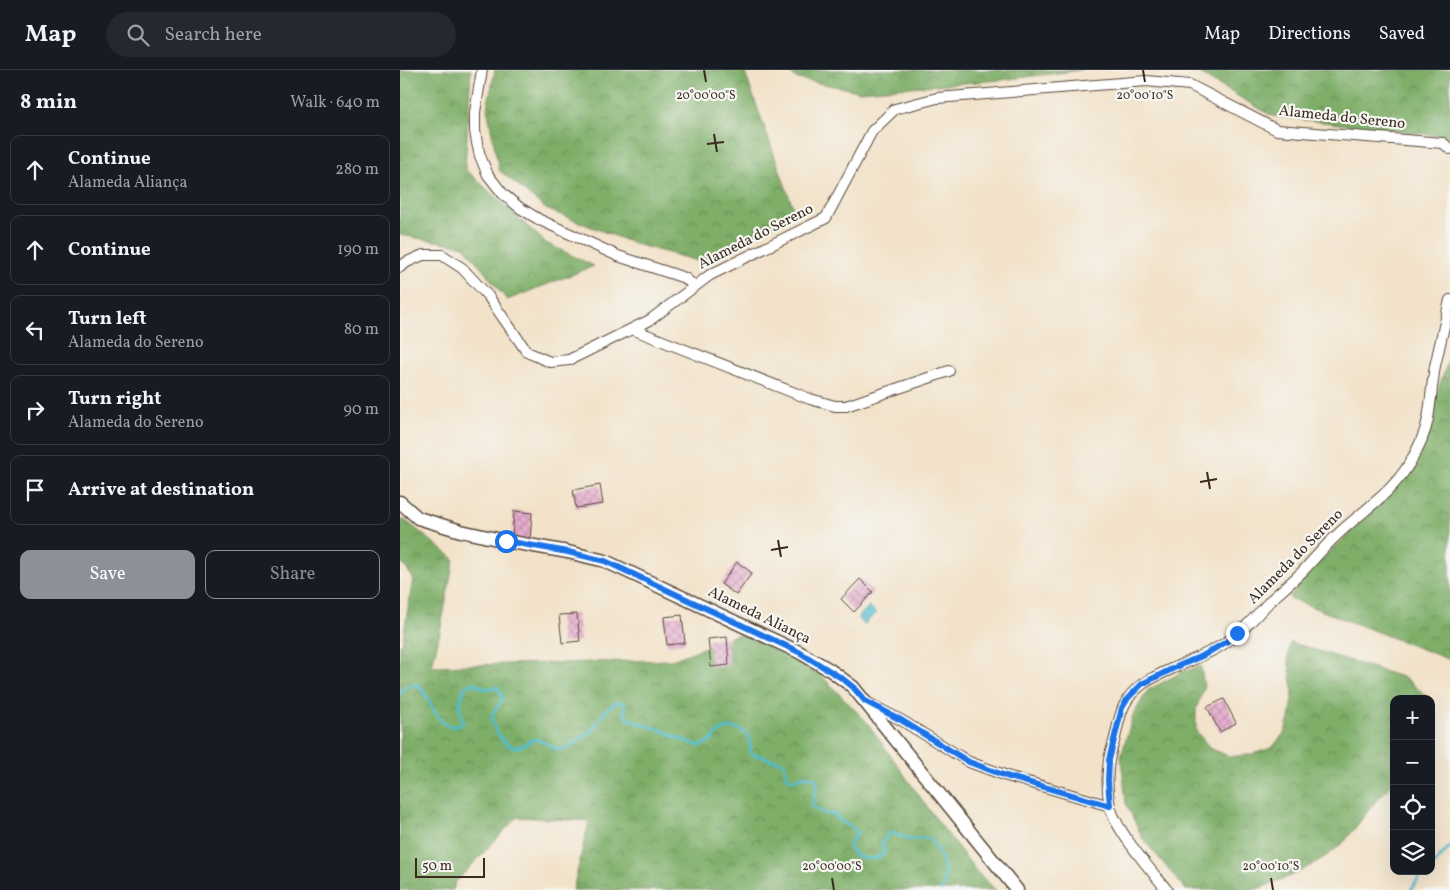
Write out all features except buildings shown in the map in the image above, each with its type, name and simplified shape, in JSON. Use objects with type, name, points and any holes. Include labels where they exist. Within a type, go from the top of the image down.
[{"type":"street","points":[[482,70],[475,112],[476,137],[480,156],[488,175],[503,194],[540,220],[618,256],[685,278],[694,286]]},
{"type":"street","name":"Alameda do Sereno","points":[[400,267],[406,262],[423,255],[442,255],[462,268],[488,296],[527,352],[550,362],[569,360],[650,320],[710,275],[826,218],[872,131],[895,109],[937,98],[1146,81],[1190,85],[1277,130],[1443,143],[1450,149]]},
{"type":"street","name":"Alameda do Sereno","points":[[1167,890],[1128,840],[1110,806],[1109,760],[1122,708],[1128,698],[1142,684],[1204,655],[1226,642],[1254,620],[1272,599],[1301,573],[1335,537],[1353,520],[1383,497],[1392,487],[1410,464],[1428,420],[1431,390],[1445,342],[1450,300]]},
{"type":"street","points":[[632,329],[810,399],[835,406],[846,406],[949,371]]},
{"type":"street","name":"Alameda Aliança","points":[[403,507],[418,518],[476,535],[568,552],[605,561],[799,652],[843,679],[865,701],[1018,890]]},
{"type":"street","points":[[865,701],[901,720],[969,762],[1006,776],[1110,806]]},
{"type":"green space","points":[[400,70],[471,70],[465,169],[546,243],[594,266],[507,300],[464,246],[400,235]]},
{"type":"green space","points":[[495,70],[744,70],[795,213],[705,263],[635,244],[546,209],[499,170],[487,108]]},
{"type":"green space","points":[[785,70],[1082,70],[1002,80],[859,91],[798,79]]},
{"type":"green space","points":[[1204,70],[1450,70],[1450,137],[1272,116],[1200,74]]},
{"type":"green space","points":[[1449,358],[1450,660],[1289,598],[1311,570],[1398,486],[1424,445],[1438,390]]},
{"type":"green space","points":[[400,520],[405,520],[454,559],[432,666],[672,660],[739,634],[807,661],[866,721],[930,811],[977,872],[996,890],[573,890],[589,821],[517,817],[455,883],[453,890],[400,890],[400,644],[402,644],[413,578],[400,560]]},
{"type":"green space","points":[[1290,642],[1405,678],[1425,695],[1390,695],[1390,786],[1375,802],[1345,841],[1328,855],[1291,876],[1254,890],[1186,890],[1143,839],[1126,803],[1121,756],[1133,715],[1148,690],[1182,672],[1201,666],[1204,688],[1196,709],[1196,731],[1210,748],[1230,757],[1252,754],[1272,748],[1285,732],[1291,712],[1293,691],[1288,657]]},
{"type":"water","points":[[869,606],[876,613],[864,625],[857,618]]},
{"type":"waterway","points":[[400,695],[401,690],[410,685],[418,685],[441,721],[450,726],[456,726],[463,723],[459,706],[464,688],[473,683],[487,689],[497,687],[502,698],[492,714],[492,720],[500,737],[507,744],[514,747],[536,740],[556,748],[568,748],[589,733],[606,711],[617,702],[624,703],[626,716],[633,721],[664,731],[699,746],[711,741],[722,730],[738,729],[748,736],[750,750],[754,755],[784,763],[786,773],[792,780],[809,776],[815,779],[817,787],[813,807],[824,813],[835,815],[840,821],[858,833],[849,843],[853,853],[857,856],[869,859],[880,856],[884,853],[882,843],[890,832],[909,839],[928,838],[937,849],[943,862],[945,877],[941,890]]},
{"type":"waterway","points":[[1435,863],[1450,846]]},
{"type":"waterway","points":[[1411,890],[1423,875]]},
{"type":"route","points":[[506,541],[605,561],[799,652],[843,679],[865,701],[901,720],[969,762],[1006,776],[1110,806],[1109,760],[1117,724],[1122,708],[1128,698],[1142,684],[1204,655],[1237,633]]}]
